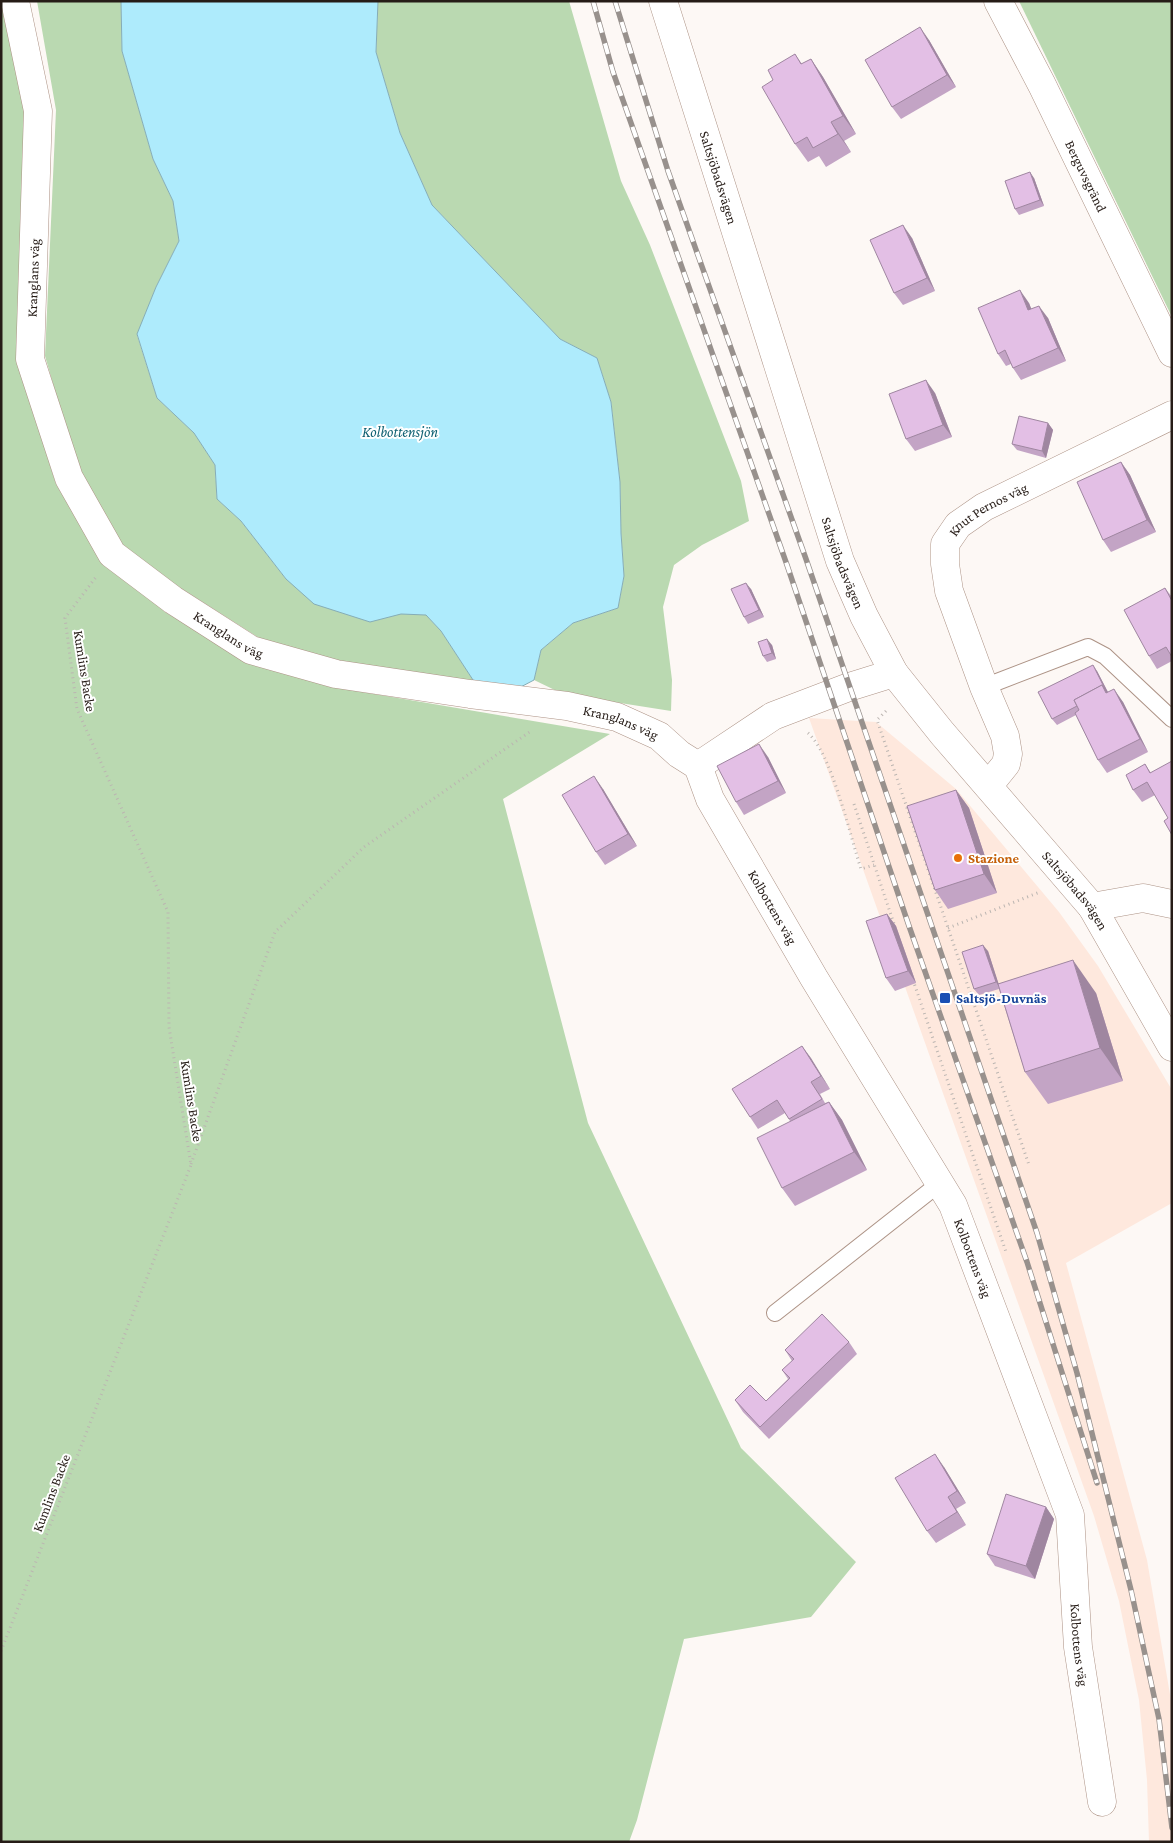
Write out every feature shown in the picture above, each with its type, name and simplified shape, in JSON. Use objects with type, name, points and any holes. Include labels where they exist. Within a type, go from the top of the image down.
[{"type":"street","name":"Kranglans väg","points":[[15,1],[38,111],[30,359],[69,478],[112,554],[173,600],[251,650],[336,674],[567,706],[617,717],[659,736],[679,754],[698,766]]},
{"type":"street","name":"Saltsjöbadsvägen","points":[[663,1],[840,561],[864,616],[894,673],[942,733],[989,785],[1092,907],[1172,1047]]},
{"type":"street","name":"Berguvsgränd","points":[[998,1],[1042,85],[1172,353]]},
{"type":"street","name":"Knut Pernos väg","points":[[989,785],[1006,764],[1008,754],[1005,736],[984,687],[949,591],[945,564],[945,544],[958,525],[984,507],[1172,415]]},
{"type":"street","points":[[698,766],[773,716],[849,687],[894,673]]},
{"type":"street","name":"Kolbottens väg","points":[[698,766],[710,799],[814,978],[953,1205],[1070,1515],[1078,1647],[1102,1802]]},
{"type":"street","points":[[1092,907],[1143,898],[1172,904]]},
{"type":"lane","points":[[984,687],[1088,648],[1105,656],[1172,719]]},
{"type":"lane","points":[[776,1313],[940,1183]]},
{"type":"path","name":"Kumlins Backe","points":[[1,1651],[190,1165],[169,1027],[168,912],[77,709],[65,618],[112,554]]},
{"type":"path","points":[[190,1165],[275,932],[364,847],[567,706]]},
{"type":"path","points":[[886,711],[877,720],[1029,1164]]},
{"type":"path","points":[[784,712],[815,740],[830,775],[861,869],[874,865]]},
{"type":"path","points":[[854,804],[897,931]]},
{"type":"path","points":[[948,928],[1045,890]]},
{"type":"path","points":[[913,978],[1006,1252]]},
{"type":"shaded area","points":[[809,718],[876,722],[956,789],[1059,912],[1098,966],[1172,1090],[1172,1203],[1066,1263],[1147,1560],[1172,1706],[1172,1842],[1149,1842],[1147,1780],[1139,1700],[1119,1601],[1094,1516]]},
{"type":"green space","points":[[2,1],[26,107],[18,363],[56,484],[97,553],[165,612],[245,659],[333,687],[610,734],[503,799],[588,1123],[741,1448],[856,1562],[811,1617],[684,1639],[637,1820],[629,1842],[1,1842]]},
{"type":"green space","points":[[37,1],[121,1],[122,51],[153,159],[173,201],[179,241],[156,287],[137,335],[157,398],[194,433],[215,465],[217,499],[241,521],[286,579],[401,613],[426,615],[441,631],[475,683],[339,665],[264,641],[179,587],[120,545],[79,474],[45,356],[56,110]]},
{"type":"green space","points":[[378,1],[569,1],[621,181],[650,245],[741,481],[749,521],[702,545],[674,565],[663,607],[672,680],[671,711],[563,694],[534,680],[541,650],[573,623],[618,608],[624,576],[620,482],[611,402],[597,358],[560,339],[432,205],[400,133],[376,52]]},
{"type":"green space","points":[[1019,1],[1172,1],[1172,317]]},
{"type":"water","name":"Kolbottensjön","points":[[121,1],[378,1],[376,52],[400,133],[432,205],[560,339],[597,358],[611,402],[620,482],[624,576],[618,608],[573,623],[541,650],[534,680],[515,690],[475,683],[441,631],[426,615],[401,614],[370,622],[314,604],[286,579],[241,521],[217,499],[215,465],[194,433],[157,398],[137,334],[156,287],[179,241],[173,201],[153,159],[122,51]]},
{"type":"building","points":[[920,27],[947,75],[892,107],[865,60]]},
{"type":"building","points":[[795,54],[801,64],[811,59],[843,116],[831,122],[838,134],[813,148],[807,137],[795,144],[762,87],[773,80],[768,70]]},
{"type":"building","points":[[1030,172],[1040,200],[1015,209],[1005,181]]},
{"type":"building","points":[[903,225],[927,278],[894,293],[870,240]]},
{"type":"building","points":[[1020,290],[1028,310],[1039,306],[1058,348],[1013,368],[1005,350],[998,354],[978,308]]},
{"type":"building","points":[[926,380],[943,425],[906,439],[889,394]]},
{"type":"building","points":[[1019,416],[1048,423],[1042,451],[1012,444]]},
{"type":"building","points":[[1121,462],[1147,520],[1103,540],[1077,482]]},
{"type":"building","points":[[746,583],[759,610],[744,617],[731,589]]},
{"type":"building","points":[[1165,588],[1172,601],[1172,657],[1166,647],[1149,656],[1124,610]]},
{"type":"building","points":[[767,639],[772,653],[763,656],[758,642]]},
{"type":"building","points":[[1093,665],[1106,691],[1102,685],[1074,700],[1077,706],[1052,719],[1038,692]]},
{"type":"building","points":[[1102,685],[1106,693],[1114,689],[1140,739],[1098,760],[1075,713],[1079,710],[1074,700]]},
{"type":"building","points":[[759,744],[778,781],[736,802],[717,766]]},
{"type":"building","points":[[1172,761],[1172,835],[1164,821],[1168,818],[1147,782],[1133,790],[1126,775],[1145,764],[1150,773]]},
{"type":"building","points":[[594,776],[628,834],[596,852],[562,795]]},
{"type":"building","name":"Stazione","points":[[956,790],[984,874],[935,890],[907,806]]},
{"type":"building","points":[[887,914],[908,971],[886,978],[866,921]]},
{"type":"building","points":[[983,945],[996,982],[974,989],[962,952]]},
{"type":"building","points":[[1073,960],[1100,1048],[1025,1072],[998,984]]},
{"type":"building","points":[[802,1046],[821,1076],[811,1082],[822,1099],[789,1119],[777,1100],[750,1117],[732,1089]]},
{"type":"building","points":[[829,1102],[854,1152],[782,1188],[757,1138]]},
{"type":"building","points":[[822,1314],[849,1342],[760,1427],[735,1400],[750,1385],[766,1401],[790,1378],[782,1370],[794,1359],[785,1350]]},
{"type":"building","points":[[935,1454],[957,1491],[948,1497],[957,1512],[927,1531],[895,1478]]},
{"type":"building","points":[[1006,1494],[1046,1507],[1026,1566],[987,1554]]},
{"type":"railway","points":[[593,1],[613,72],[787,565],[909,926],[1027,1262],[1097,1483]]},
{"type":"railway","points":[[615,1],[668,171],[806,559],[1037,1233],[1077,1373],[1131,1590],[1159,1719],[1172,1828]]},
{"type":"place","name":"Stazione","points":[[958,858]]},
{"type":"place","name":"Saltsjö-Duvnäs","points":[[945,998]]}]
